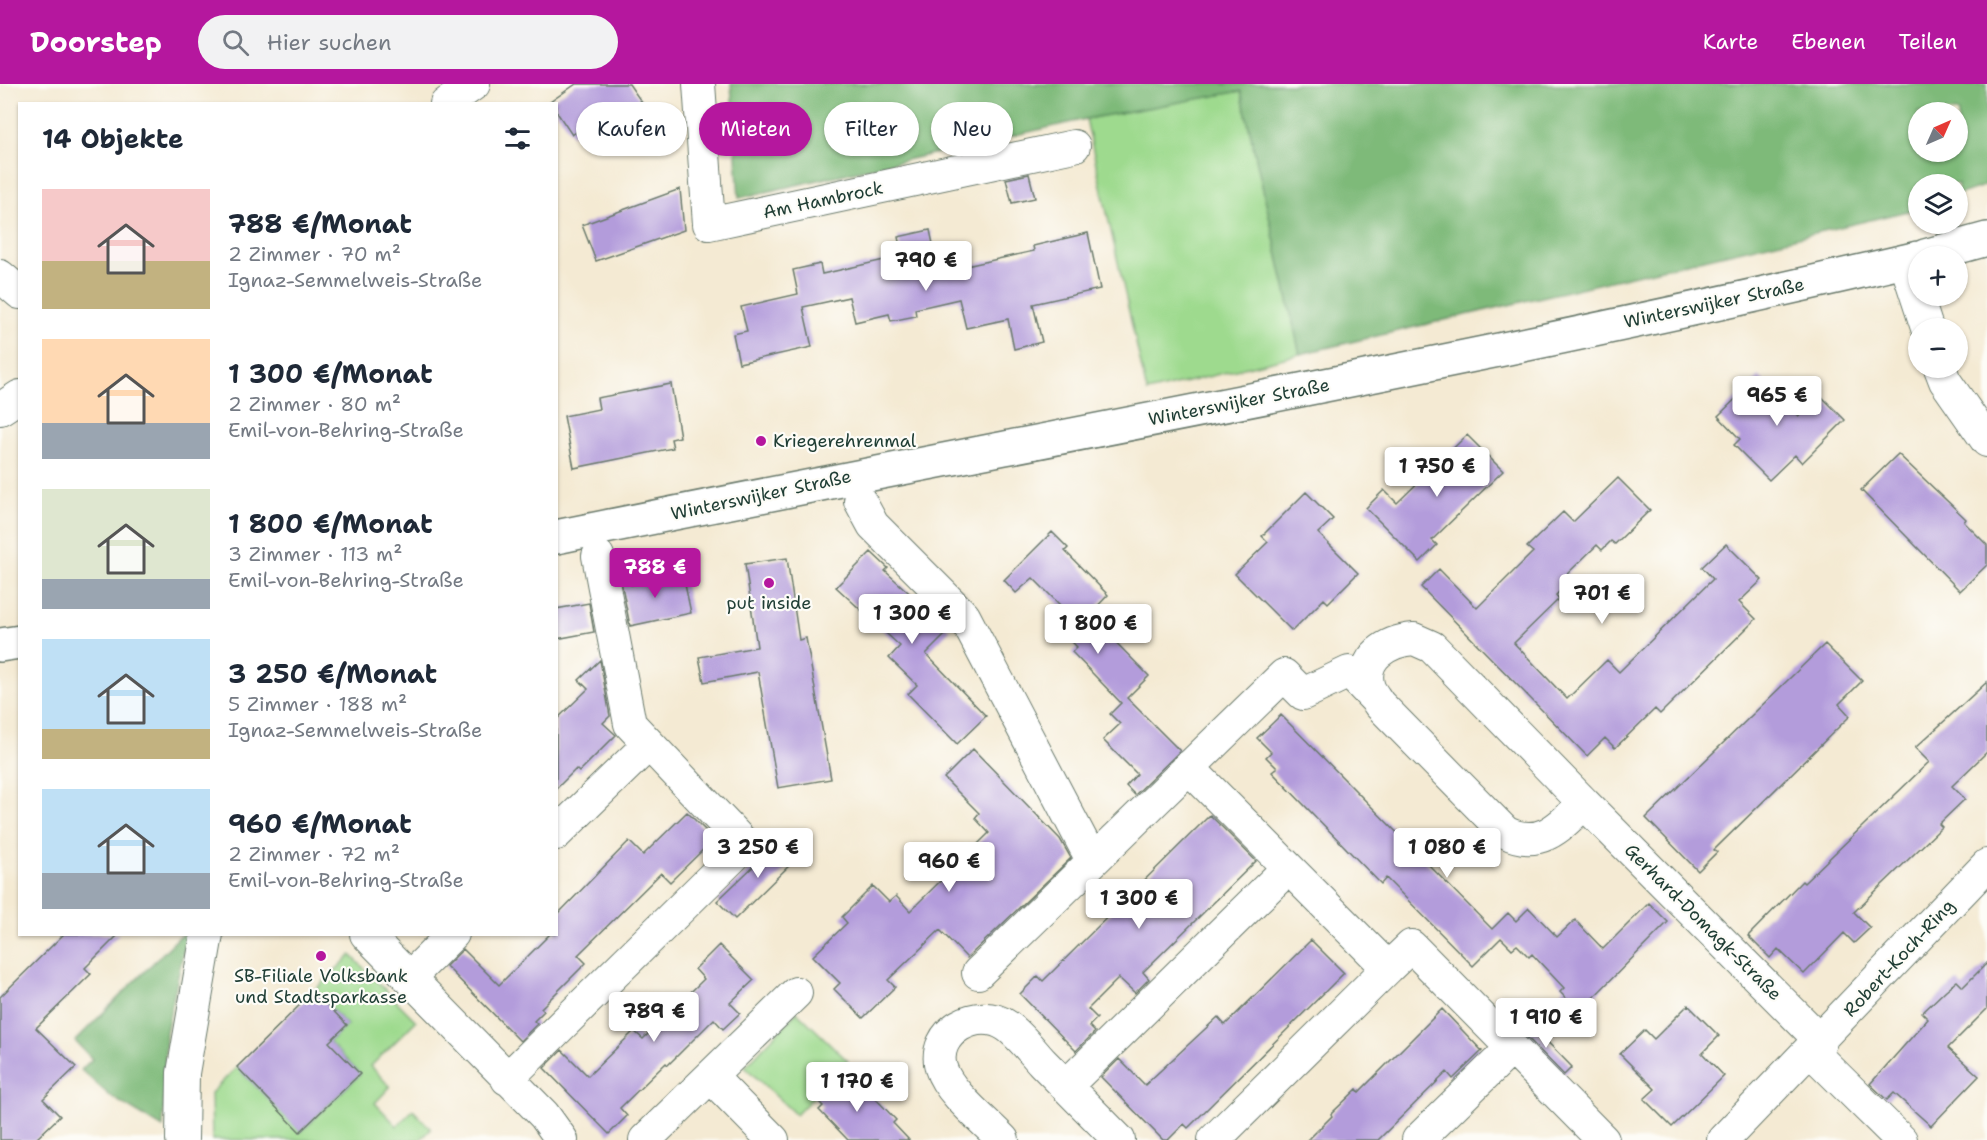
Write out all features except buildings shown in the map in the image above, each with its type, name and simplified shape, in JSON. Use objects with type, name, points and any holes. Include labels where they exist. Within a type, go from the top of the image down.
[{"type":"main road","name":"Winterswijker Straße","points":[[1962,246],[1987,239]]},
{"type":"main road","name":"Winterswijker Straße","points":[[558,537],[851,476],[1351,381],[1908,261]]},
{"type":"main road","points":[[0,645],[18,642]]},
{"type":"street","points":[[449,102],[474,84]]},
{"type":"street","name":"Am Hambrock","points":[[699,84],[709,224],[1074,147]]},
{"type":"street","points":[[0,276],[18,291]]},
{"type":"street","points":[[1944,378],[1987,441]]},
{"type":"street","points":[[0,409],[18,397]]},
{"type":"street","points":[[860,501],[873,525],[964,616],[1092,860]]},
{"type":"street","points":[[507,1079],[745,845],[630,724],[598,556]]},
{"type":"street","name":"Gerhard-Domagk-Straße","points":[[1379,704],[1369,687],[1368,670],[1379,650],[1396,640],[1414,639],[1432,646],[1816,1046]]},
{"type":"street","name":"Gerhard-Domagk-Straße","points":[[1188,766],[1284,675],[1303,694],[1349,672],[1505,832],[1520,840],[1535,839],[1553,831],[1584,802]]},
{"type":"street","points":[[558,832],[649,744]]},
{"type":"street","points":[[978,973],[1188,766],[1388,968]]},
{"type":"street","name":"Robert-Koch-Ring","points":[[1723,1140],[1816,1046],[1987,865]]},
{"type":"street","points":[[1066,1086],[1288,868]]},
{"type":"street","points":[[182,1140],[183,1073],[207,936]]},
{"type":"street","points":[[368,936],[544,1115],[562,1140]]},
{"type":"street","points":[[409,978],[451,936]]},
{"type":"street","points":[[1214,1140],[1411,946],[1603,1140]]},
{"type":"street","points":[[645,1140],[796,993]]},
{"type":"street","points":[[1004,1140],[953,1089],[941,1068],[940,1051],[947,1036],[960,1024],[974,1018],[1006,1025],[1119,1140]]},
{"type":"street","points":[[1816,1046],[1901,1140]]},
{"type":"street","points":[[1418,1140],[1512,1048]]},
{"type":"street","points":[[711,1077],[773,1140]]},
{"type":"green space","points":[[731,84],[1987,84],[1987,185],[1968,192],[1968,174],[1908,174],[1908,211],[1300,354],[1241,91],[1086,119],[1013,136],[1013,102],[931,102],[931,154],[739,198],[736,156],[812,156],[812,102],[732,102]]},
{"type":"green space","points":[[1241,91],[1300,354],[1147,392],[1086,119]]},
{"type":"green space","points":[[180,936],[187,936],[166,1032],[163,1128],[110,1096],[81,1070],[92,1059],[75,1041]]},
{"type":"green space","points":[[351,955],[416,1021],[371,1066],[390,1087],[375,1103],[397,1126],[413,1110],[431,1129],[420,1140],[212,1140],[211,1093],[237,1067],[301,1132],[360,1074],[329,1042],[347,1025],[314,991]]},
{"type":"green space","points":[[797,1012],[848,1061],[796,1115],[745,1067]]},
{"type":"place","name":"Kriegerehrenmal","points":[[761,441]]},
{"type":"place","name":"put inside","points":[[769,583]]},
{"type":"place","name":"SB-Filiale Volksbank und Stadtsparkasse","points":[[321,956]]}]
